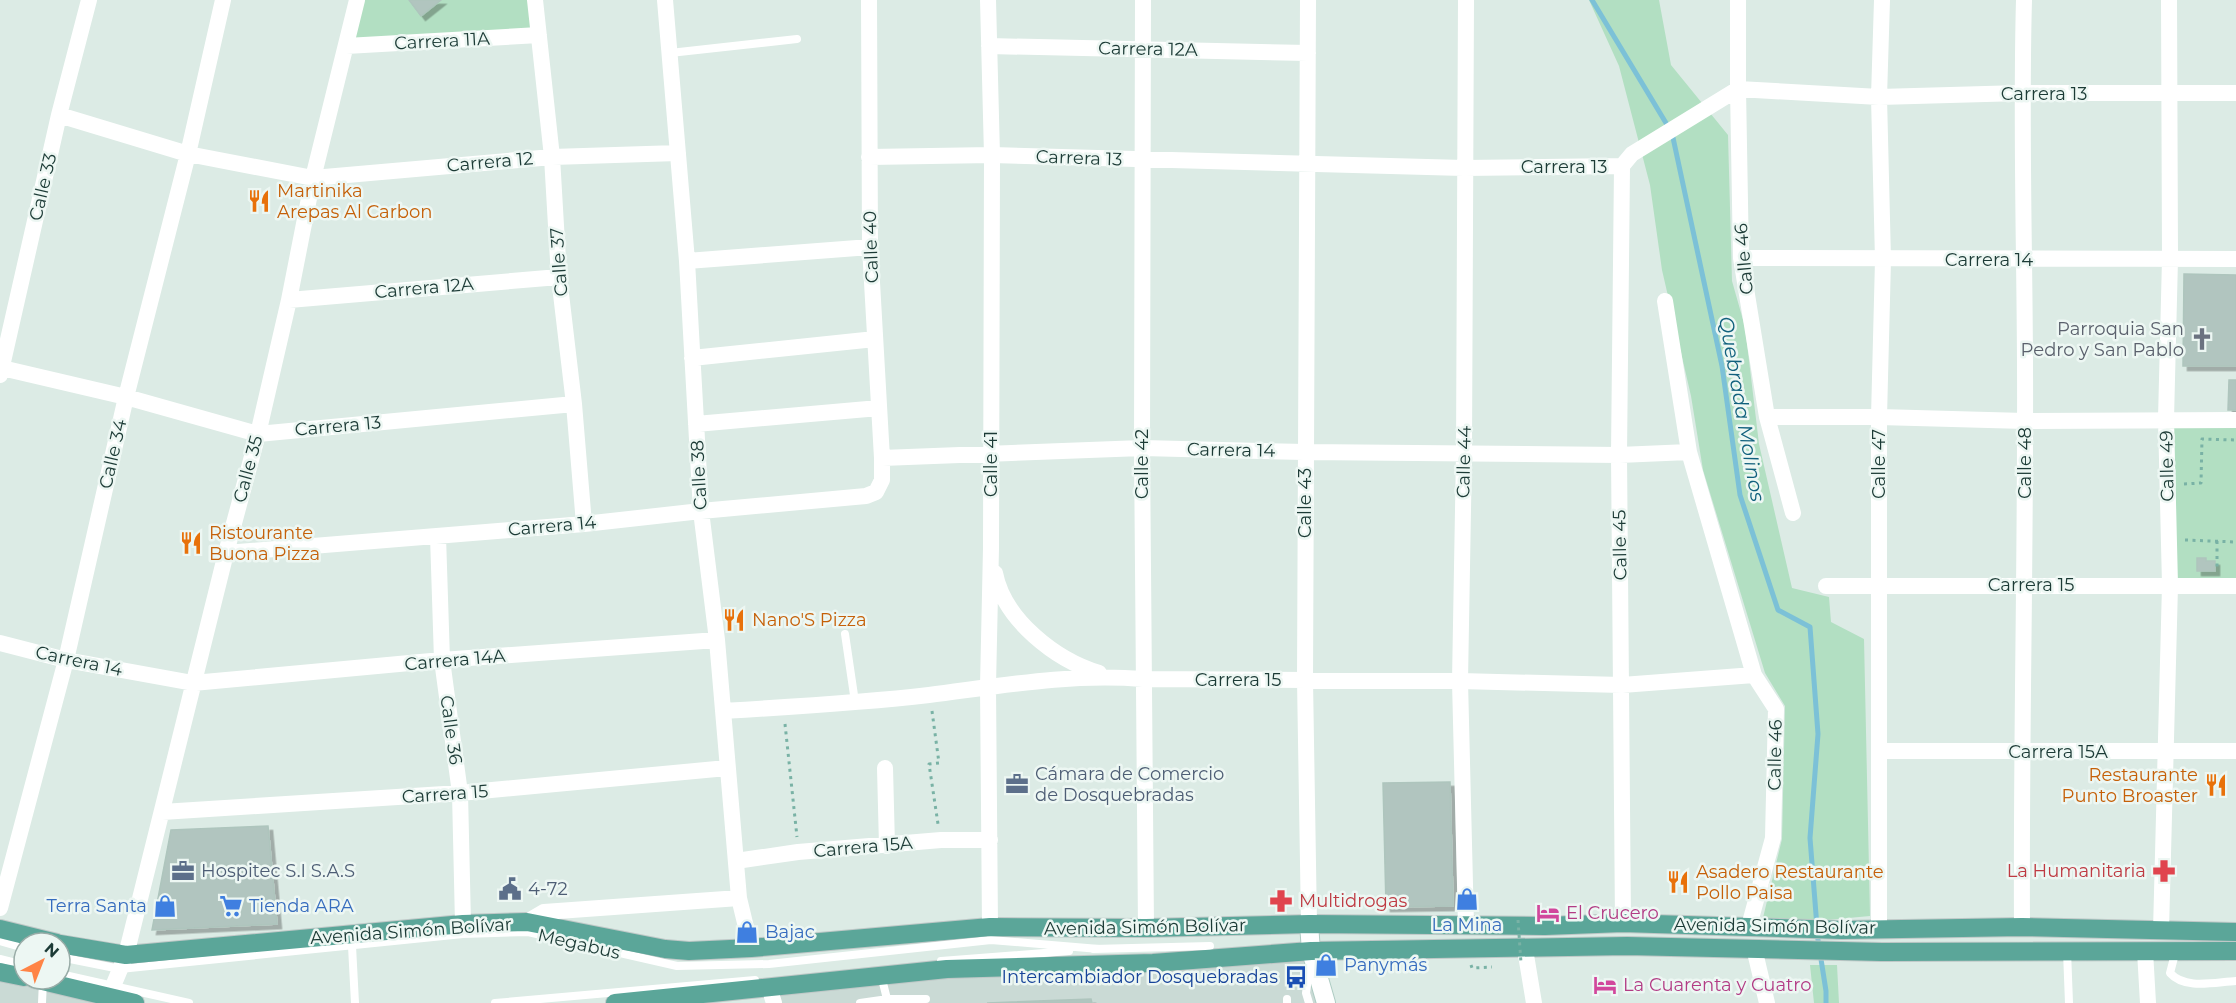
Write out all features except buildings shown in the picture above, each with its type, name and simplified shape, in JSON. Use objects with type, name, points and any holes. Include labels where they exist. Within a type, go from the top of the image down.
[{"type":"main road","name":"Avenida Simón Bolívar","points":[[72,947],[123,962],[463,924],[527,922],[665,949],[689,951],[751,948],[990,927],[1146,928],[1309,924],[1545,926],[1623,923],[1842,930],[2022,927],[2236,932]]},
{"type":"main road","points":[[1311,951],[1330,945],[1466,925]]},
{"type":"main road","name":"Avenida Simón Bolívar","points":[[615,1003],[772,995],[881,975],[959,968],[1153,963],[1311,951],[1523,956],[1627,946],[1846,950],[2236,951]]},
{"type":"main road","points":[[72,985],[135,1003]]},
{"type":"street","name":"Calle 33","points":[[1,372],[59,115],[89,0]]},
{"type":"street","name":"Calle 34","points":[[0,908],[66,660],[126,397],[188,154],[223,0]]},
{"type":"street","name":"Calle 35","points":[[109,995],[123,962],[258,434],[289,300],[313,178],[357,0]]},
{"type":"street","name":"Calle 37","points":[[535,0],[552,157],[559,277],[584,524]]},
{"type":"street","name":"Calle 38","points":[[665,0],[687,261],[701,511],[717,640],[739,898],[751,948]]},
{"type":"street","name":"Calle 40","points":[[869,0],[870,248],[882,458],[882,480],[876,492]]},
{"type":"street","name":"Calle 41","points":[[988,0],[992,155],[991,548],[988,686],[990,927]]},
{"type":"street","name":"Calle 42","points":[[1143,0],[1142,448],[1146,928]]},
{"type":"street","name":"Calle 43","points":[[1308,0],[1305,680],[1309,924],[1311,951],[1326,1003]]},
{"type":"street","name":"Calle 44","points":[[1466,0],[1464,453],[1460,681],[1466,925]]},
{"type":"street","name":"Calle 46","points":[[1738,0],[1741,258],[1767,417],[1793,513]]},
{"type":"street","name":"Calle 47","points":[[1879,929],[1879,417],[1883,260],[1879,97],[1882,0]]},
{"type":"street","name":"Calle 48","points":[[2022,927],[2021,752],[2025,421],[2021,93],[2024,0]]},
{"type":"street","name":"Calle 49","points":[[2161,931],[2170,585],[2166,419],[2170,259],[2169,0]]},
{"type":"street","name":"Carrera 11A","points":[[346,46],[538,35]]},
{"type":"street","name":"Carrera 12A","points":[[989,46],[1308,53]]},
{"type":"street","name":"Carrera 13","points":[[869,157],[992,155],[1464,168],[1622,166],[1632,154],[1738,89],[1879,97],[2021,93],[2236,93]]},
{"type":"street","name":"Carrera 12","points":[[59,115],[188,154],[313,178],[552,157],[678,153]]},
{"type":"street","name":"Calle 45","points":[[1622,166],[1619,455],[1623,923]]},
{"type":"street","points":[[687,261],[870,248]]},
{"type":"street","name":"Carrera 14","points":[[1741,258],[2236,260]]},
{"type":"street","name":"Carrera 12A","points":[[289,300],[559,277]]},
{"type":"street","name":"Calle 46","points":[[1665,301],[1689,452],[1754,675],[1776,709],[1773,838],[1749,926]]},
{"type":"street","points":[[692,358],[875,339]]},
{"type":"street","name":"Carrera 13","points":[[1,372],[126,397],[258,434],[573,404]]},
{"type":"street","points":[[696,424],[879,408]]},
{"type":"street","points":[[1767,417],[2025,421],[2236,420]]},
{"type":"street","name":"Carrera 14","points":[[882,458],[1142,448],[1619,455],[1689,452]]},
{"type":"street","name":"Carrera 14","points":[[226,553],[584,524],[866,496],[876,492]]},
{"type":"street","name":"Calle 36","points":[[438,536],[442,660],[460,793],[463,924]]},
{"type":"street","points":[[991,548],[998,587],[1031,633],[1060,656],[1080,667],[1112,676]]},
{"type":"street","name":"Carrera 15","points":[[1826,586],[2236,586]]},
{"type":"street","name":"Carrera 14A","points":[[193,683],[442,660],[717,640]]},
{"type":"street","name":"Carrera 14","points":[[0,643],[66,660],[193,683]]},
{"type":"street","name":"Carrera 15","points":[[723,711],[855,702],[930,695],[1037,680],[1112,676],[1143,679],[1460,681],[1622,685],[1754,675]]},
{"type":"street","name":"Carrera 15A","points":[[1880,751],[2236,751]]},
{"type":"street","name":"Carrera 15","points":[[162,813],[460,793],[727,768]]},
{"type":"street","points":[[885,768],[887,846]]},
{"type":"street","name":"Carrera 15A","points":[[736,861],[798,852],[941,840],[990,840]]},
{"type":"street","points":[[527,922],[544,912],[739,898]]},
{"type":"street","points":[[1754,948],[1767,1003]]},
{"type":"street","points":[[2145,951],[2148,1003]]},
{"type":"street","points":[[1523,956],[1534,1003]]},
{"type":"lane","points":[[670,53],[797,39]]},
{"type":"lane","points":[[845,634],[855,702]]},
{"type":"lane","name":"Megabus","points":[[72,958],[123,962],[352,946],[463,934],[528,933],[677,966],[768,964],[991,940],[1099,949]]},
{"type":"lane","points":[[352,946],[355,1003]]},
{"type":"lane","name":"Megabus","points":[[495,1003],[536,1001],[992,956],[1099,949],[1210,946]]},
{"type":"lane","points":[[2176,950],[2170,973],[2176,980],[2186,984],[2236,981]]},
{"type":"lane","points":[[1309,1003],[1306,993],[1311,951]]},
{"type":"lane","points":[[2067,951],[2069,1003]]},
{"type":"lane","points":[[881,975],[888,1001]]},
{"type":"lane","points":[[109,995],[189,1003]]},
{"type":"lane","points":[[860,1003],[926,999]]},
{"type":"path","points":[[2184,495],[2184,484],[2201,483],[2202,439],[2236,440]]},
{"type":"path","points":[[2185,548],[2185,540],[2236,542]]},
{"type":"path","points":[[2217,542],[2217,586]]},
{"type":"path","points":[[930,695],[939,763],[929,764],[941,840]]},
{"type":"path","points":[[784,707],[798,852]]},
{"type":"path","points":[[1518,920],[1523,956]]},
{"type":"shaded area","points":[[1311,951],[1326,1003],[774,1003],[769,987]]},
{"type":"shaded area","points":[[0,972],[12,976],[12,991],[65,991],[106,1003],[0,1003]]},
{"type":"green space","points":[[357,0],[535,0],[539,35],[346,46]]},
{"type":"green space","points":[[1589,0],[1659,0],[1671,65],[1728,135],[1732,281],[1745,327],[1759,444],[1792,588],[1829,597],[1831,622],[1864,639],[1870,916],[1761,926],[1782,839],[1785,706],[1765,673],[1703,470],[1691,396],[1662,270],[1650,185],[1619,66]]},
{"type":"green space","points":[[2166,419],[2236,420],[2236,586],[2170,585]]},
{"type":"green space","points":[[1810,965],[1837,965],[1839,1003],[1814,1003]]},
{"type":"waterway","name":"Quebrada Molinos","points":[[1592,0],[1672,133],[1722,366],[1740,495],[1778,610],[1810,627],[1818,734],[1810,838],[1818,940],[1826,1003]]},
{"type":"place","name":"Martinika Arepas Al Carbon","points":[[259,201]]},
{"type":"place","name":"Parroquia San Pedro y San Pablo","points":[[2202,339]]},
{"type":"place","name":"Ristourante Buona Pizza","points":[[191,543]]},
{"type":"place","name":"Nano'S Pizza","points":[[734,620]]},
{"type":"place","name":"Cámara de Comercio de Dosquebradas","points":[[1017,784]]},
{"type":"place","name":"Restaurante Punto Broaster","points":[[2216,785]]},
{"type":"place","name":"Hospitec S.I S.A.S","points":[[183,871]]},
{"type":"place","name":"La Humanitaria","points":[[2164,871]]},
{"type":"place","name":"Asadero Restaurante Pollo Paisa","points":[[1678,882]]},
{"type":"place","name":"4-72","points":[[510,889]]},
{"type":"place","name":"La Mina","points":[[1467,899]]},
{"type":"place","name":"Multidrogas","points":[[1281,901]]},
{"type":"place","name":"Terra Santa","points":[[165,906]]},
{"type":"place","name":"Tienda ARA","points":[[231,906]]},
{"type":"place","name":"El Crucero","points":[[1548,913]]},
{"type":"place","name":"Bajac","points":[[747,932]]},
{"type":"place","name":"Panymás","points":[[1326,965]]},
{"type":"place","name":"Intercambiador Dosquebradas","points":[[1296,977]]},
{"type":"place","name":"La Cuarenta y Cuatro","points":[[1605,985]]}]
